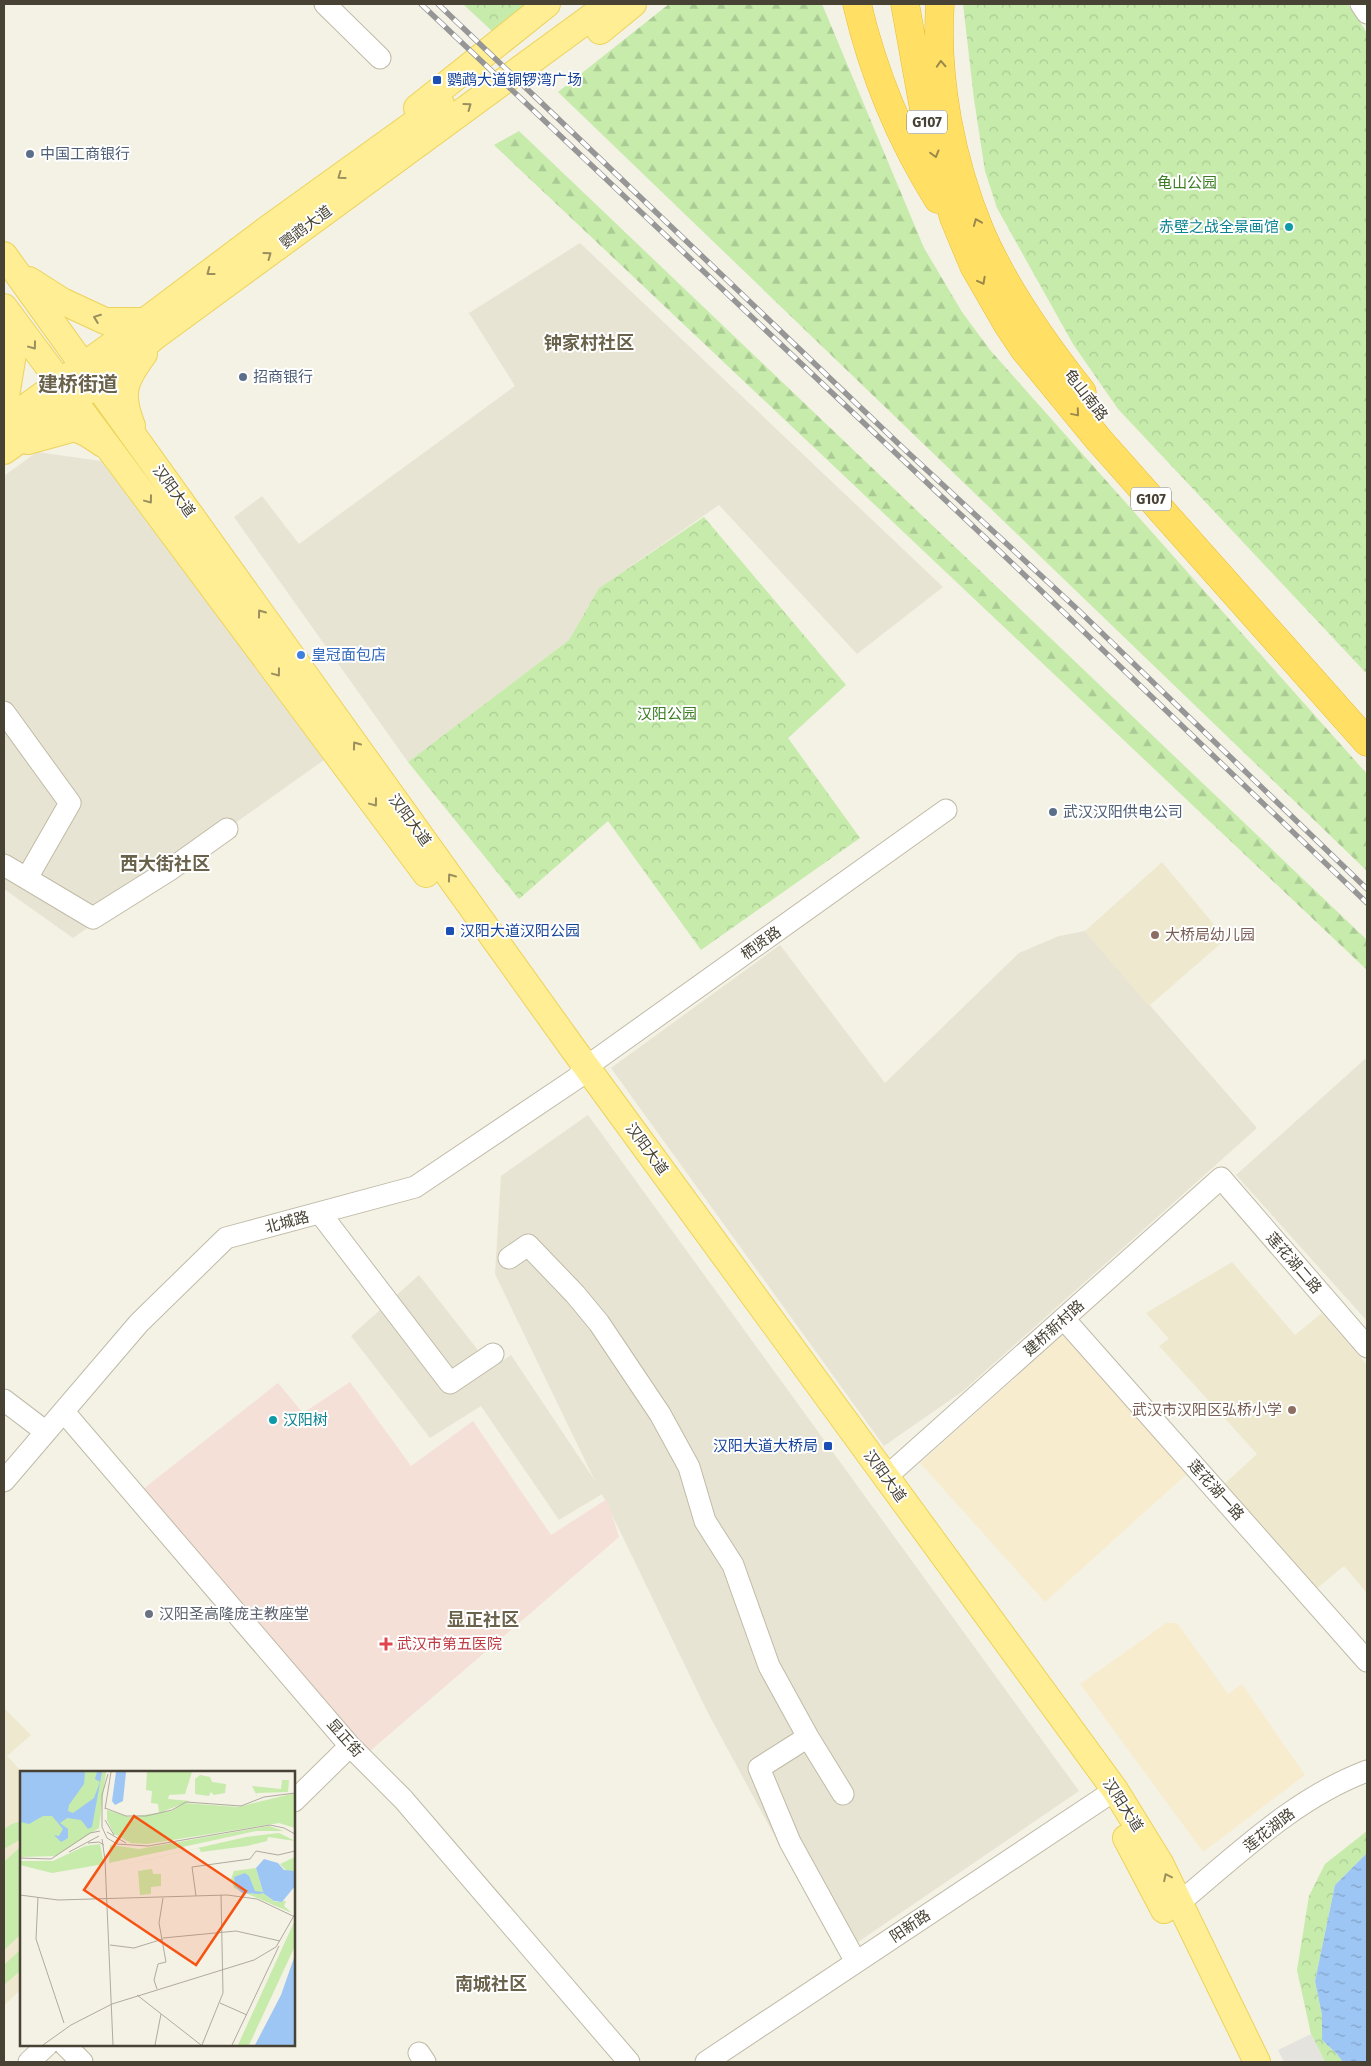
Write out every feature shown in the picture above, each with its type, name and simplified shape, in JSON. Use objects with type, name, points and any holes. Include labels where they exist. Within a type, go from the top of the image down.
[{"type":"highway","points":[[847,4],[915,159],[961,237]]},
{"type":"highway","points":[[857,4],[888,100]]},
{"type":"highway","name":"G107","points":[[905,4],[925,115],[946,192],[961,237]]},
{"type":"highway","name":"龟山南路","points":[[940,4],[941,75],[948,120],[964,187],[981,232],[1017,298],[1059,361],[1101,416],[1367,718]]},
{"type":"highway","name":"龟山南路","points":[[961,237],[984,286],[1024,349],[1099,440],[1367,742]]},
{"type":"main road","points":[[375,163],[426,100],[547,4]]},
{"type":"main road","name":"鹦鹉大道","points":[[375,163],[579,4]]},
{"type":"main road","name":"鹦鹉大道","points":[[6,440],[151,328],[266,230],[375,163],[609,4]]},
{"type":"main road","points":[[375,163],[469,127],[597,33],[633,4]]},
{"type":"main road","points":[[10,264],[62,301],[105,321],[151,328],[135,366],[124,386],[130,423],[140,444]]},
{"type":"main road","name":"汉阳大道","points":[[10,264],[140,444],[863,1468],[1160,1863],[1257,2062]]},
{"type":"main road","name":"汉阳大道","points":[[4,307],[886,1477],[1108,1795],[1119,1824],[1242,2062]]},
{"type":"main road","points":[[4,322],[13,354],[4,409]]},
{"type":"main road","points":[[6,440],[74,428],[88,434],[105,446],[119,461]]},
{"type":"street","points":[[326,4],[380,58]]},
{"type":"street","points":[[1361,4],[1367,13]]},
{"type":"street","points":[[4,712],[70,803],[27,878]]},
{"type":"street","name":"栖贤路","points":[[582,1072],[946,810]]},
{"type":"street","points":[[4,865],[93,918],[171,869],[227,829]]},
{"type":"street","name":"北城路","points":[[5,1476],[64,1412],[139,1323],[226,1238],[416,1187],[582,1072]]},
{"type":"street","name":"建桥新村路","points":[[886,1477],[1221,1178]]},
{"type":"street","name":"莲花湖二路","points":[[1221,1178],[1367,1347]]},
{"type":"street","points":[[320,1213],[450,1383],[493,1354]]},
{"type":"street","points":[[509,1258],[528,1245],[600,1323],[660,1414],[690,1468],[705,1521],[733,1565],[769,1666],[808,1737],[843,1794]]},
{"type":"street","name":"莲花湖一路","points":[[1064,1319],[1367,1661]]},
{"type":"street","points":[[4,1400],[46,1432]]},
{"type":"street","name":"显正街","points":[[64,1412],[188,1570],[350,1746],[403,1800],[628,2062]]},
{"type":"street","points":[[808,1737],[759,1768],[790,1842],[856,1962]]},
{"type":"street","points":[[295,1800],[350,1746]]},
{"type":"street","name":"莲花湖路","points":[[1179,1903],[1277,1822],[1316,1794],[1367,1772]]},
{"type":"street","name":"阳新路","points":[[706,2062],[1108,1795]]},
{"type":"street","points":[[29,2062],[46,2046]]},
{"type":"street","points":[[66,2046],[82,2062]]},
{"type":"shaded area","points":[[580,243],[943,587],[857,654],[719,505],[599,588],[569,640],[408,762],[234,517],[262,496],[299,544],[515,386],[469,313]]},
{"type":"shaded area","points":[[37,452],[101,461],[324,760],[73,938],[4,889],[4,476]]},
{"type":"shaded area","name":"大桥局幼儿园","points":[[1162,862],[1226,939],[1149,1006],[1085,931]]},
{"type":"shaded area","points":[[1085,931],[1257,1128],[963,1391],[884,1446],[611,1068],[780,945],[885,1083],[1019,953],[1059,936]]},
{"type":"shaded area","points":[[1365,1059],[1367,1061],[1367,1321],[1236,1175]]},
{"type":"shaded area","points":[[588,1115],[1079,1791],[839,1955],[707,1711],[602,1494],[559,1520],[481,1406],[430,1438],[351,1336],[419,1275],[492,1368],[511,1355],[595,1481],[495,1274],[501,1176]]},
{"type":"shaded area","name":"武汉市汉阳区弘桥小学","points":[[1232,1262],[1295,1335],[1322,1313],[1367,1365],[1366,1592],[1344,1566],[1315,1590],[1222,1486],[1257,1454],[1159,1346],[1169,1339],[1146,1313]]},
{"type":"shaded area","points":[[1065,1333],[1190,1471],[1045,1602],[920,1463]]},
{"type":"shaded area","name":"武汉市第五医院","points":[[350,1382],[411,1466],[473,1421],[551,1535],[607,1499],[619,1537],[370,1751],[142,1490],[278,1383],[303,1413]]},
{"type":"shaded area","points":[[1166,1623],[1177,1623],[1228,1694],[1242,1684],[1305,1775],[1203,1852],[1080,1684]]},
{"type":"shaded area","points":[[4,1708],[31,1735],[7,1756],[21,1771],[20,1990],[4,2006]]},
{"type":"shaded area","points":[[1311,2034],[1325,2062],[1284,2062],[1278,2050]]},
{"type":"green space","points":[[463,4],[530,4],[493,32]]},
{"type":"green space","points":[[669,4],[822,4],[924,248],[962,312],[990,350],[1367,774],[1367,871],[558,92]]},
{"type":"green space","name":"龟山公园","points":[[963,4],[1348,4],[1367,33],[1367,674],[1118,409],[1073,344],[997,208],[985,171],[974,99]]},
{"type":"green space","points":[[519,131],[1367,940],[1367,970],[494,145]]},
{"type":"green space","name":"汉阳公园","points":[[704,517],[846,685],[788,738],[860,838],[701,950],[608,821],[519,899],[408,762],[569,640],[599,588]]},
{"type":"green space","points":[[20,1821],[20,1840],[4,1849],[4,1829]]},
{"type":"green space","points":[[1367,1831],[1367,1853],[1335,1885],[1315,1981],[1322,2015],[1322,2040],[1343,2062],[1325,2062],[1311,2034],[1297,1970],[1309,1896],[1325,1864]]},
{"type":"green space","points":[[20,1847],[20,1935],[4,1950],[4,1862]]},
{"type":"green space","points":[[20,1950],[20,1971],[4,1985],[4,1965]]},
{"type":"water","points":[[1367,1853],[1367,2062],[1343,2062],[1322,2040],[1322,2015],[1315,1981],[1335,1885]]},
{"type":"railway","points":[[421,4],[1033,583],[1367,903]]},
{"type":"railway","points":[[438,4],[903,448],[1076,608],[1367,889]]},
{"type":"place","name":"鹦鹉大道铜锣湾广场","points":[[437,80]]},
{"type":"place","name":"中国工商银行","points":[[30,154]]},
{"type":"place","name":"赤壁之战全景画馆","points":[[1289,227]]},
{"type":"place","name":"招商银行","points":[[243,377]]},
{"type":"place","name":"皇冠面包店","points":[[301,655]]},
{"type":"place","name":"武汉汉阳供电公司","points":[[1053,812]]},
{"type":"place","name":"汉阳大道汉阳公园","points":[[450,931]]},
{"type":"place","name":"大桥局幼儿园","points":[[1155,935]]},
{"type":"place","name":"武汉市汉阳区弘桥小学","points":[[1292,1410]]},
{"type":"place","name":"汉阳树","points":[[273,1420]]},
{"type":"place","name":"汉阳大道大桥局","points":[[828,1446]]},
{"type":"place","name":"汉阳圣高隆庞主教座堂","points":[[149,1614]]},
{"type":"place","name":"武汉市第五医院","points":[[386,1644]]},
{"type":"district","name":"钟家村社区","points":[[589,343]]},
{"type":"district","name":"建桥街道","points":[[78,384]]},
{"type":"district","name":"西大街社区","points":[[165,864]]},
{"type":"district","name":"显正社区","points":[[483,1620]]},
{"type":"district","name":"南城社区","points":[[491,1984]]}]
